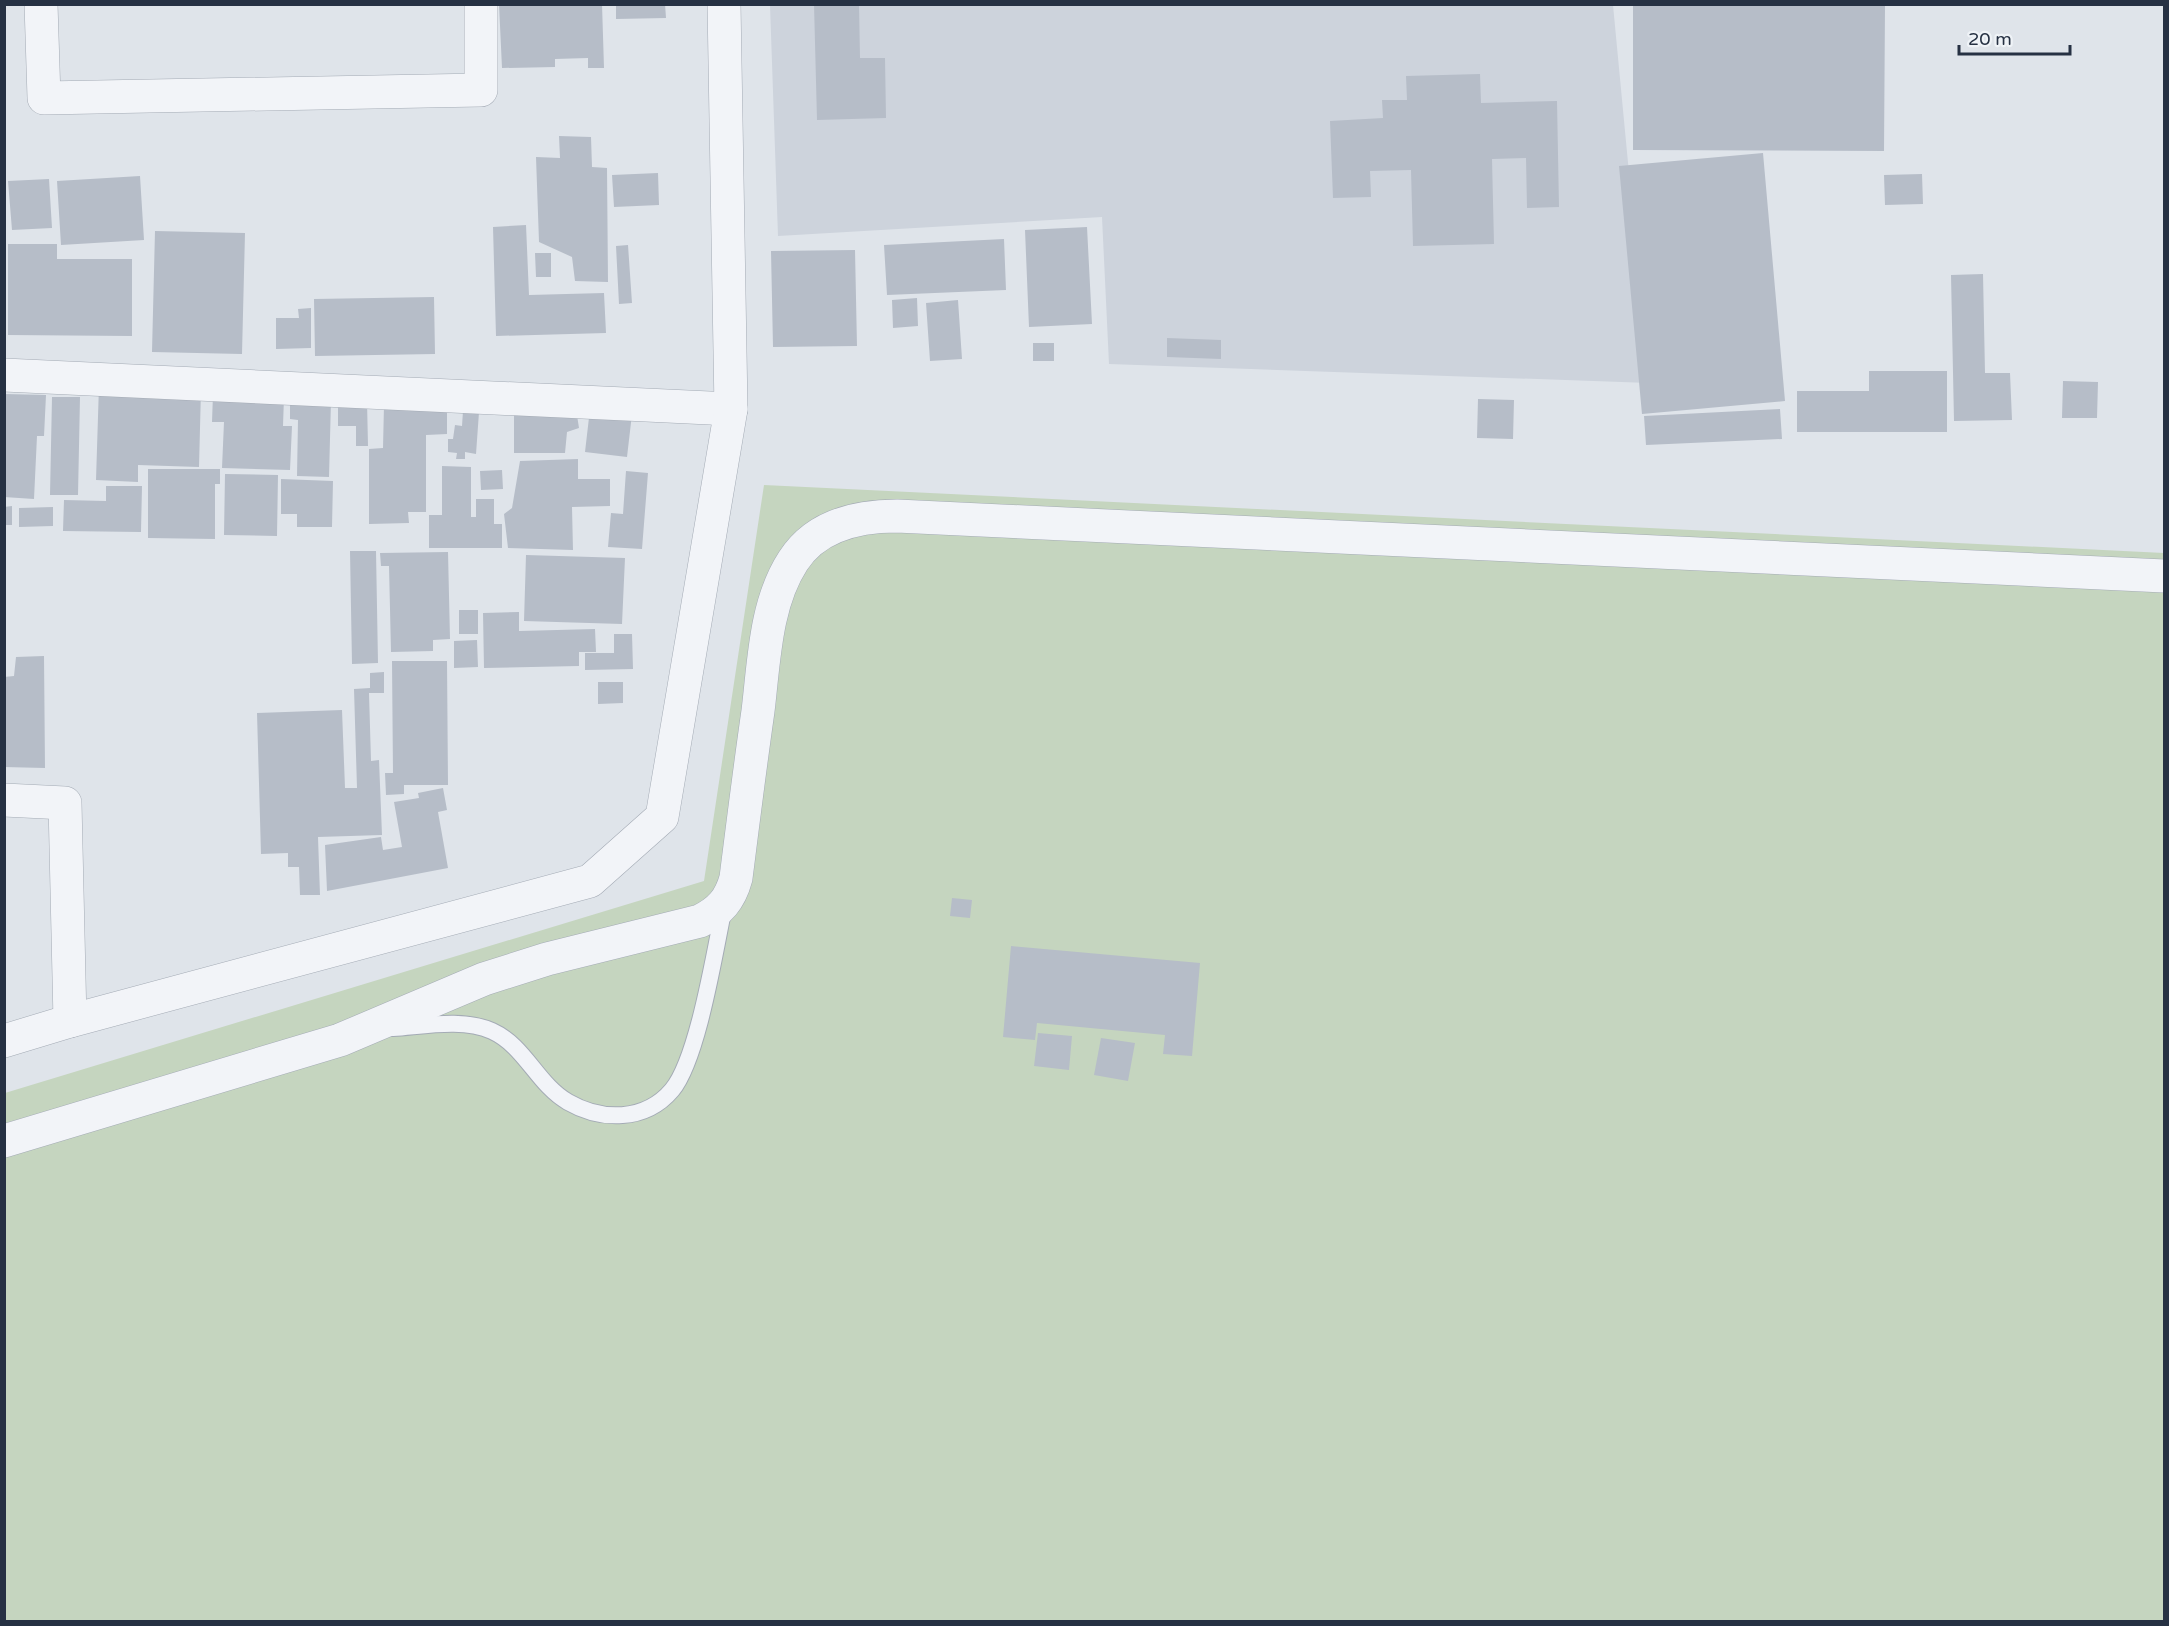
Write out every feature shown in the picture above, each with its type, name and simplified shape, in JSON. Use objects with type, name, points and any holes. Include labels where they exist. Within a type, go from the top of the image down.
[{"type":"street","points":[[41,4],[44,98],[481,90],[481,4]]},
{"type":"street","points":[[4,1041],[70,1021],[590,881],[662,817],[731,409],[724,4]]},
{"type":"street","points":[[4,375],[731,409]]},
{"type":"street","points":[[4,1141],[340,1040],[422,1003],[484,979],[547,959],[700,921],[724,905],[732,892],[736,878],[768,636],[774,610],[793,561],[828,529],[850,520],[897,516],[2164,576]]},
{"type":"street","points":[[4,800],[65,803],[70,1021]]},
{"type":"lane","points":[[368,1029],[458,1024],[491,1030],[519,1050],[548,1085],[566,1100],[586,1111],[609,1116],[633,1114],[654,1106],[672,1090],[684,1071],[702,1008],[724,905]]},
{"type":"shaded area","points":[[770,5],[1613,5],[1649,383],[1109,364],[1102,217],[778,236]]},
{"type":"green space","points":[[764,485],[2164,553],[2164,1621],[5,1622],[5,1093],[704,881]]},
{"type":"building","points":[[499,4],[602,4],[604,68],[588,68],[588,58],[555,59],[555,67],[502,68]]},
{"type":"building","points":[[616,4],[665,4],[666,18],[616,19]]},
{"type":"building","points":[[814,4],[859,4],[860,58],[885,58],[886,118],[817,120]]},
{"type":"building","points":[[1633,5],[1885,6],[1884,151],[1633,150]]},
{"type":"building","points":[[1480,74],[1481,103],[1557,101],[1559,207],[1527,208],[1526,158],[1492,159],[1494,244],[1413,246],[1411,170],[1370,171],[1371,197],[1333,198],[1330,121],[1383,118],[1382,100],[1407,100],[1406,76]]},
{"type":"building","points":[[559,136],[591,137],[592,167],[607,168],[608,282],[575,281],[572,257],[539,242],[536,157],[560,158]]},
{"type":"building","points":[[1763,153],[1785,401],[1642,414],[1619,166]]},
{"type":"building","points":[[658,173],[659,205],[614,207],[612,175]]},
{"type":"building","points":[[1922,174],[1923,204],[1885,205],[1884,175]]},
{"type":"building","points":[[140,176],[144,240],[61,245],[57,181]]},
{"type":"building","points":[[49,179],[52,228],[12,230],[8,181]]},
{"type":"building","points":[[526,225],[529,295],[604,293],[606,333],[496,336],[493,227]]},
{"type":"building","points":[[1087,227],[1092,324],[1029,327],[1025,230]]},
{"type":"building","points":[[155,231],[245,233],[242,354],[152,352]]},
{"type":"building","points":[[1004,239],[1006,290],[887,295],[884,245]]},
{"type":"building","points":[[8,244],[57,244],[57,259],[132,259],[132,336],[8,335]]},
{"type":"building","points":[[628,245],[632,303],[619,304],[616,246]]},
{"type":"building","points":[[855,250],[857,346],[773,347],[771,251]]},
{"type":"building","points":[[535,253],[551,253],[551,277],[536,277]]},
{"type":"building","points":[[1983,274],[1985,373],[2010,373],[2012,420],[1954,421],[1951,275]]},
{"type":"building","points":[[434,297],[435,354],[315,356],[314,299]]},
{"type":"building","points":[[917,298],[918,326],[893,328],[892,300]]},
{"type":"building","points":[[958,300],[962,359],[930,361],[926,303]]},
{"type":"building","points":[[311,308],[311,348],[276,349],[276,318],[299,318],[298,309]]},
{"type":"building","points":[[1167,338],[1221,340],[1221,359],[1167,357]]},
{"type":"building","points":[[1033,343],[1054,343],[1054,361],[1033,361]]},
{"type":"building","points":[[1869,371],[1947,371],[1947,432],[1797,432],[1797,391],[1869,391]]},
{"type":"building","points":[[2063,381],[2098,382],[2097,418],[2062,418]]},
{"type":"building","points":[[99,385],[201,389],[199,467],[138,465],[138,482],[96,480]]},
{"type":"building","points":[[4,394],[46,395],[44,436],[37,436],[34,499],[4,497]]},
{"type":"building","points":[[213,394],[284,397],[283,426],[292,426],[290,470],[222,468],[224,422],[212,422]]},
{"type":"building","points":[[52,397],[80,397],[78,495],[50,495]]},
{"type":"building","points":[[290,398],[331,400],[329,477],[297,476],[298,420],[290,419]]},
{"type":"building","points":[[1478,399],[1514,400],[1513,439],[1477,438]]},
{"type":"building","points":[[367,401],[368,446],[356,446],[356,426],[338,426],[338,402]]},
{"type":"building","points":[[384,405],[447,406],[447,434],[426,435],[426,512],[408,512],[409,523],[369,524],[369,449],[383,448]]},
{"type":"building","points":[[514,409],[576,409],[579,428],[567,432],[565,453],[514,453]]},
{"type":"building","points":[[590,409],[632,414],[627,457],[585,452]]},
{"type":"building","points":[[1780,409],[1782,439],[1646,445],[1644,416]]},
{"type":"building","points":[[463,411],[479,412],[476,454],[465,452],[465,459],[456,459],[457,453],[448,452],[448,439],[453,439],[455,425],[462,426]]},
{"type":"building","points":[[578,459],[578,479],[610,479],[610,506],[572,507],[573,550],[508,548],[504,514],[512,508],[520,461]]},
{"type":"building","points":[[442,466],[471,467],[471,517],[476,517],[476,499],[494,499],[494,524],[502,524],[502,548],[429,548],[429,515],[442,515]]},
{"type":"building","points":[[148,469],[220,469],[220,484],[215,484],[215,539],[148,538]]},
{"type":"building","points":[[502,470],[503,489],[481,490],[480,471]]},
{"type":"building","points":[[626,471],[648,473],[642,549],[608,547],[611,513],[623,514]]},
{"type":"building","points":[[225,474],[278,475],[277,536],[224,535]]},
{"type":"building","points":[[281,479],[333,481],[332,527],[297,527],[297,514],[281,514]]},
{"type":"building","points":[[106,486],[142,486],[141,532],[63,531],[64,500],[106,501]]},
{"type":"building","points":[[12,506],[12,525],[4,525],[4,507]]},
{"type":"building","points":[[53,507],[53,526],[19,527],[19,508]]},
{"type":"building","points":[[350,551],[376,551],[378,663],[352,664]]},
{"type":"building","points":[[448,552],[450,639],[433,640],[433,651],[391,652],[389,566],[381,566],[380,553]]},
{"type":"building","points":[[526,555],[625,558],[622,624],[524,621]]},
{"type":"building","points":[[459,610],[478,610],[478,634],[459,634]]},
{"type":"building","points":[[519,612],[519,631],[595,629],[596,652],[579,652],[579,666],[484,668],[483,613]]},
{"type":"building","points":[[614,634],[632,634],[633,669],[585,670],[585,653],[614,653]]},
{"type":"building","points":[[477,640],[478,667],[454,668],[454,641]]},
{"type":"building","points":[[44,656],[45,768],[4,767],[4,677],[14,676],[16,657]]},
{"type":"building","points":[[392,661],[447,661],[448,785],[404,785],[404,794],[386,795],[385,773],[393,773]]},
{"type":"building","points":[[384,672],[384,693],[369,693],[371,761],[379,760],[382,835],[318,837],[320,895],[300,895],[299,867],[288,867],[288,853],[261,854],[257,713],[342,710],[345,788],[357,788],[354,689],[370,688],[370,673]]},
{"type":"building","points":[[598,682],[623,682],[623,703],[598,704]]},
{"type":"building","points":[[443,788],[447,810],[438,812],[448,868],[327,891],[325,845],[381,837],[383,850],[402,847],[394,802],[419,798],[418,793]]},
{"type":"building","points":[[952,898],[972,900],[970,918],[950,916]]},
{"type":"building","points":[[1011,946],[1200,963],[1192,1056],[1163,1054],[1165,1035],[1037,1023],[1035,1040],[1003,1037]]},
{"type":"building","points":[[1038,1033],[1072,1036],[1069,1070],[1034,1066]]},
{"type":"building","points":[[1101,1038],[1135,1043],[1128,1081],[1094,1075]]}]
